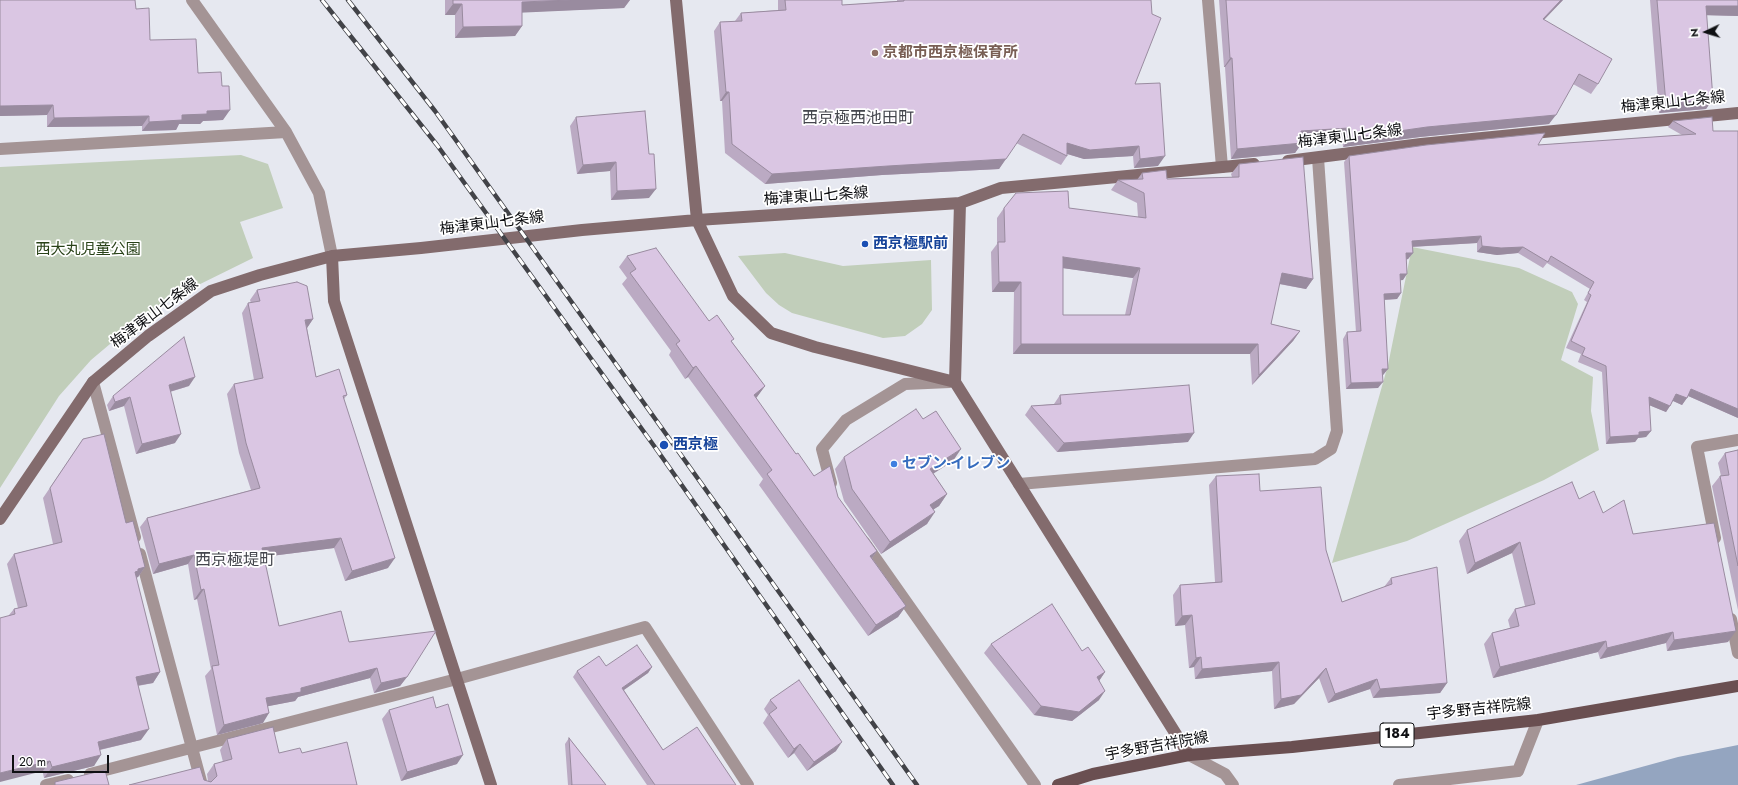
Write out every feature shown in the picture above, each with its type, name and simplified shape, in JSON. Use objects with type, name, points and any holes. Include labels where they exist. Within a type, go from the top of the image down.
[{"type":"main road","points":[[676,0],[697,220],[733,296],[771,333],[815,347],[955,382]]},
{"type":"main road","name":"梅津東山七条線","points":[[0,519],[93,382],[148,336],[210,292],[260,275],[332,256],[421,248],[582,230],[697,220],[960,203],[1001,188],[1270,163],[1421,144],[1738,113]]},
{"type":"main road","points":[[960,203],[955,382],[1189,755]]},
{"type":"main road","points":[[332,256],[334,301],[491,785]]},
{"type":"main road","name":"宇多野吉祥院線","points":[[1058,785],[1093,774],[1189,755],[1292,747],[1538,720],[1738,686]]},
{"type":"street","points":[[192,0],[286,132],[319,193],[332,256]]},
{"type":"street","points":[[1208,0],[1222,167]]},
{"type":"street","points":[[0,149],[286,132]]},
{"type":"street","points":[[1019,484],[1315,460],[1331,449],[1337,431],[1318,158]]},
{"type":"street","points":[[93,382],[202,785]]},
{"type":"street","points":[[835,497],[822,449],[846,420],[905,384],[955,382]]},
{"type":"street","points":[[1716,546],[1696,446],[1738,440]]},
{"type":"street","points":[[855,530],[1034,785]]},
{"type":"street","points":[[1729,607],[1738,653]]},
{"type":"street","points":[[46,785],[193,749],[457,679],[645,627],[748,785]]},
{"type":"street","points":[[1399,785],[1518,771],[1538,720]]},
{"type":"street","points":[[1189,755],[1225,774],[1233,785]]},
{"type":"green space","name":"西大丸児童公園","points":[[241,155],[268,164],[283,208],[240,222],[253,258],[182,293],[135,323],[91,360],[59,396],[0,488],[0,167]]},
{"type":"green space","points":[[1412,247],[1519,268],[1572,292],[1578,304],[1561,360],[1593,377],[1591,411],[1599,450],[1544,480],[1407,541],[1332,563],[1388,365]]},
{"type":"green space","points":[[785,253],[843,266],[931,260],[932,310],[922,324],[905,336],[883,338],[792,313],[779,305],[766,293],[738,256]]},
{"type":"water","points":[[1738,745],[1738,785],[1576,785],[1678,757]]},
{"type":"building","points":[[0,0],[135,0],[136,9],[149,8],[150,40],[196,39],[198,73],[221,72],[222,86],[229,86],[230,110],[207,111],[207,114],[182,115],[182,120],[149,122],[149,116],[54,118],[53,105],[0,106]]},
{"type":"building","points":[[453,0],[571,0],[522,2],[522,26],[463,27],[462,4],[453,4]]},
{"type":"building","points":[[785,0],[842,0],[842,5],[904,0],[1151,0],[1152,14],[1161,18],[1135,84],[1160,83],[1165,156],[1140,159],[1139,146],[1090,150],[1067,143],[1067,156],[1023,134],[1006,159],[772,174],[732,144],[729,92],[726,92],[720,22],[742,21],[741,13],[786,10]]},
{"type":"building","points":[[1226,0],[1561,0],[1543,19],[1612,59],[1598,84],[1579,74],[1556,115],[1427,127],[1350,138],[1349,128],[1301,131],[1302,143],[1237,149],[1232,58],[1230,58]]},
{"type":"building","points":[[1657,0],[1738,0],[1738,6],[1706,6],[1713,99],[1666,104]]},
{"type":"building","points":[[645,111],[649,154],[654,154],[656,189],[617,191],[616,162],[583,165],[576,117]]},
{"type":"building","points":[[1712,117],[1713,131],[1738,131],[1738,409],[1691,389],[1687,398],[1676,394],[1670,406],[1649,397],[1651,431],[1639,432],[1639,435],[1610,437],[1606,366],[1582,355],[1585,348],[1571,341],[1591,295],[1588,293],[1594,282],[1551,256],[1548,262],[1523,247],[1501,248],[1482,246],[1481,236],[1412,241],[1413,253],[1406,253],[1407,274],[1400,274],[1401,293],[1384,294],[1388,369],[1382,369],[1383,382],[1351,383],[1347,332],[1361,331],[1349,156],[1426,145],[1545,133],[1538,145],[1696,134],[1673,121]]},
{"type":"building","points":[[1303,157],[1313,279],[1282,273],[1271,324],[1300,331],[1259,375],[1258,344],[1021,344],[1021,282],[999,282],[998,242],[1005,242],[1004,208],[1016,193],[1068,191],[1069,208],[1146,218],[1144,193],[1118,180],[1143,179],[1142,173],[1166,170],[1167,179],[1239,177],[1239,164]],"holes":[[[1063,257],[1140,268],[1130,315],[1063,315]]]},
{"type":"building","points":[[656,248],[709,321],[717,315],[734,339],[731,341],[765,386],[754,395],[796,454],[798,453],[814,476],[830,466],[838,497],[877,551],[870,556],[906,606],[876,625],[767,474],[772,470],[696,366],[693,368],[676,344],[680,341],[630,273],[636,269],[627,256]]},
{"type":"building","points":[[297,282],[307,286],[313,319],[305,320],[316,377],[339,369],[347,395],[343,396],[395,558],[352,571],[341,538],[262,548],[279,626],[341,611],[349,642],[436,631],[407,677],[381,683],[377,668],[301,688],[301,692],[266,698],[269,713],[224,725],[212,666],[219,665],[204,589],[201,590],[194,555],[159,564],[147,518],[260,488],[246,443],[234,384],[263,378],[248,303],[260,301],[257,290]]},
{"type":"building","points":[[184,337],[195,377],[169,385],[181,434],[142,444],[130,397],[115,402],[113,396]]},
{"type":"building","points":[[1189,385],[1194,433],[1064,443],[1031,406],[1061,404],[1060,395]]},
{"type":"building","points":[[916,409],[923,419],[936,411],[961,449],[930,469],[947,494],[930,505],[935,512],[890,542],[852,489],[844,457]]},
{"type":"building","points":[[104,434],[126,523],[133,521],[145,567],[138,569],[138,571],[135,572],[160,672],[136,677],[149,729],[98,742],[101,755],[52,767],[50,761],[0,773],[0,618],[15,614],[14,609],[27,606],[14,554],[62,542],[50,488],[83,439]]},
{"type":"building","points":[[1738,450],[1738,566],[1720,476],[1729,475],[1725,453]]},
{"type":"building","points":[[1259,474],[1260,491],[1321,487],[1326,550],[1342,602],[1392,584],[1391,578],[1437,567],[1447,683],[1380,689],[1377,679],[1335,694],[1326,668],[1301,695],[1281,699],[1279,662],[1202,669],[1201,657],[1196,658],[1192,615],[1182,616],[1180,585],[1222,582],[1216,476]]},
{"type":"building","points":[[1572,482],[1579,499],[1594,491],[1603,513],[1624,500],[1633,534],[1714,523],[1736,631],[1674,640],[1673,632],[1607,648],[1606,641],[1500,667],[1492,633],[1519,626],[1515,609],[1535,604],[1520,542],[1475,563],[1467,530]]},
{"type":"building","points":[[1052,604],[1082,651],[1088,647],[1105,672],[1097,677],[1105,691],[1079,712],[1041,706],[991,644]]},
{"type":"building","points":[[637,645],[652,667],[622,688],[663,750],[697,727],[736,785],[655,785],[577,671],[599,656],[606,666]]},
{"type":"building","points":[[799,680],[842,742],[814,762],[800,744],[794,749],[769,714],[777,708],[770,700]]},
{"type":"building","points":[[433,697],[436,708],[448,704],[463,755],[407,772],[389,710]]},
{"type":"building","points":[[273,727],[279,753],[300,748],[302,753],[347,742],[357,785],[129,785],[200,767],[204,780],[211,782],[217,776],[214,764],[232,759],[227,739]]},
{"type":"building","points":[[569,738],[606,785],[572,785]]},
{"type":"building","points":[[105,770],[109,785],[55,785],[55,782]]},
{"type":"railway","points":[[322,0],[437,145],[657,450],[893,785]]},
{"type":"railway","points":[[348,0],[435,111],[917,785]]},
{"type":"place","name":"京都市西京極保育所","points":[[875,53]]},
{"type":"place","name":"西京極駅前","points":[[865,244]]},
{"type":"place","name":"西京極","points":[[664,445]]},
{"type":"place","name":"セブン-イレブン","points":[[894,464]]},
{"type":"district","name":"西京極西池田町","points":[[858,119]]},
{"type":"district","name":"西京極堤町","points":[[235,561]]}]
